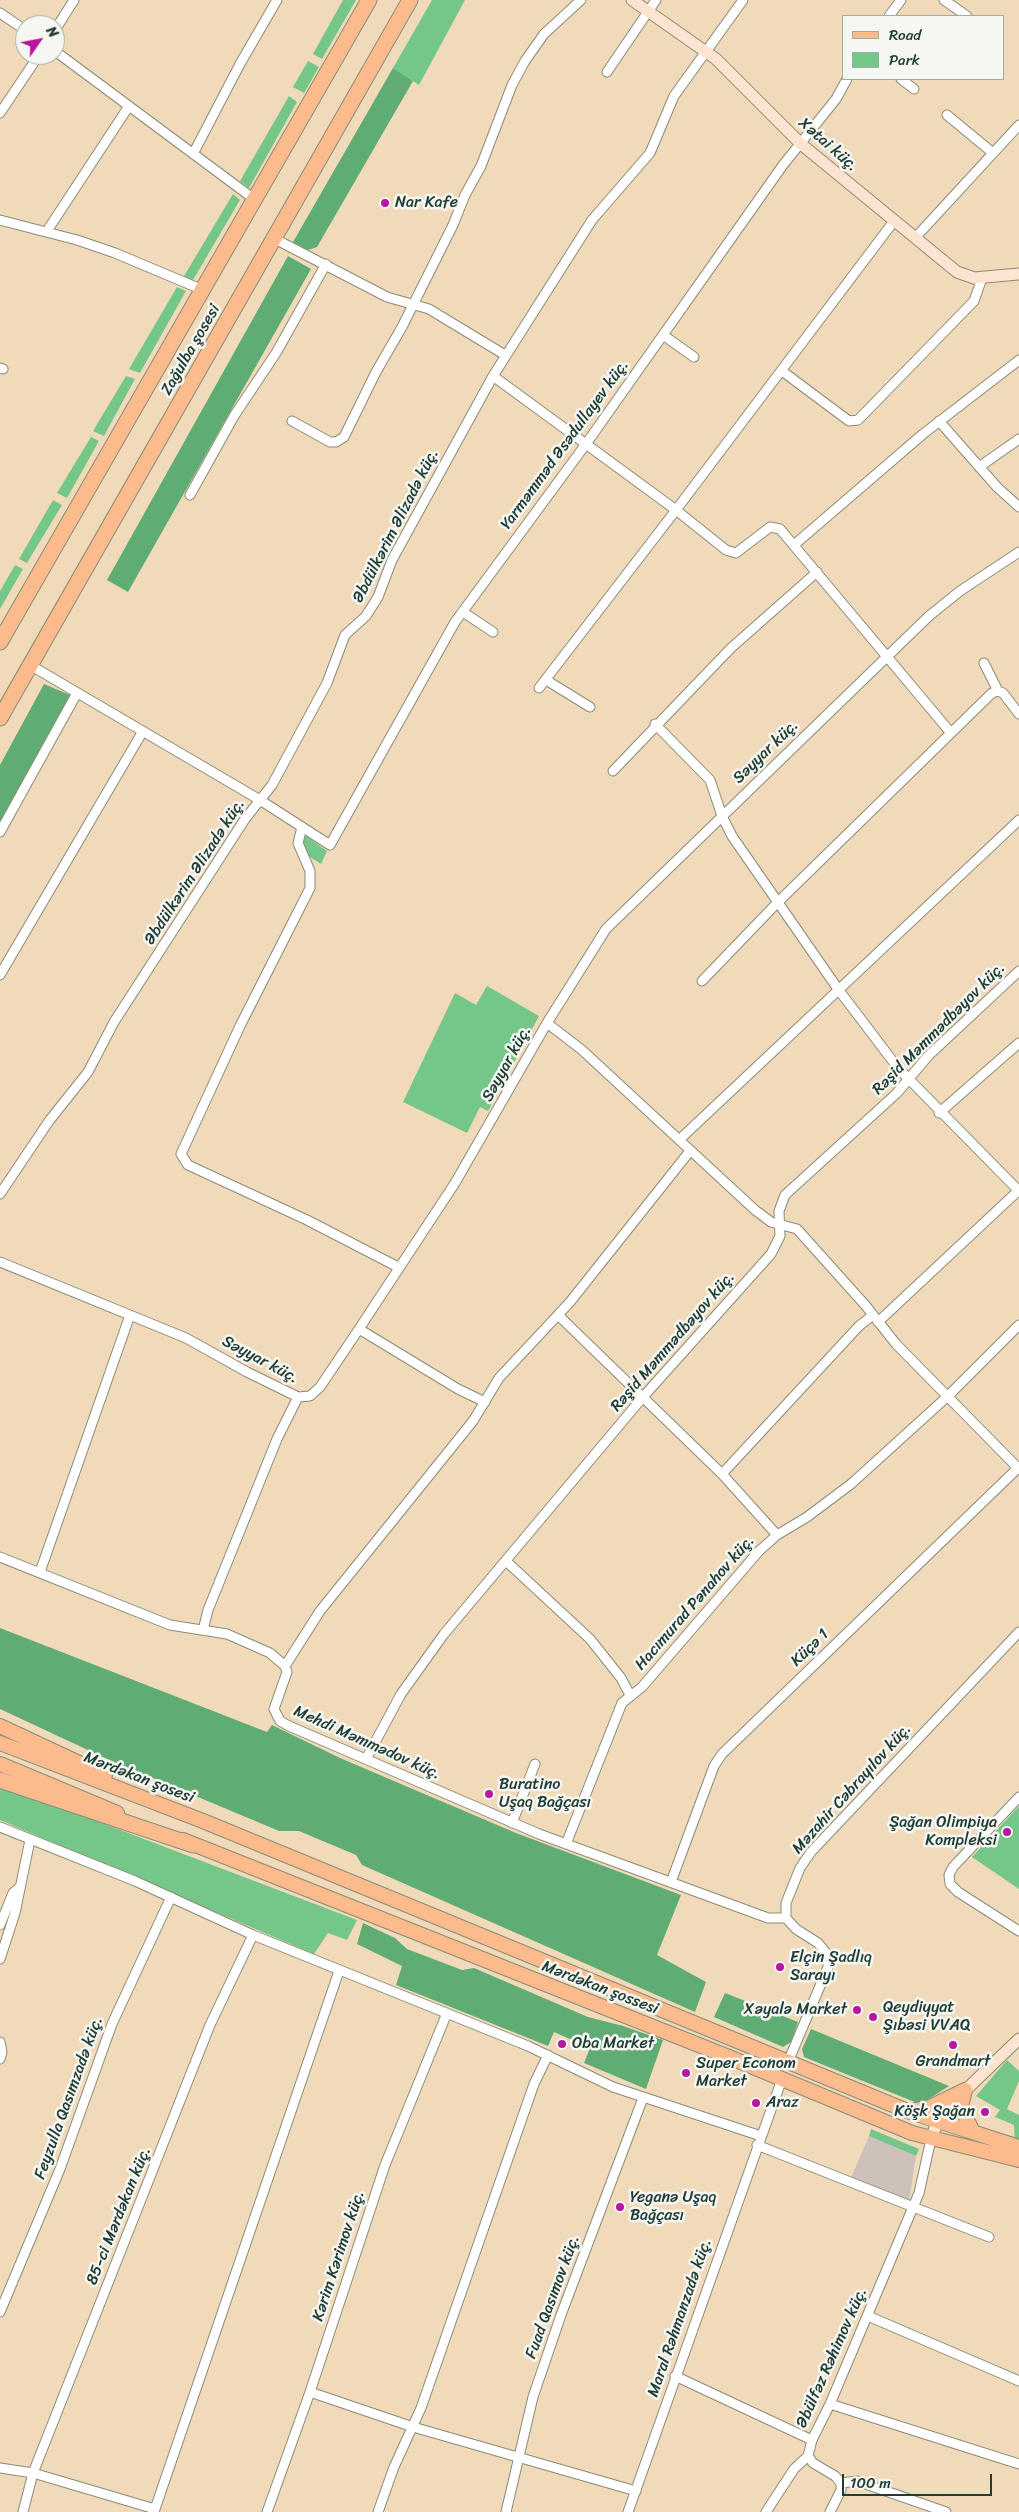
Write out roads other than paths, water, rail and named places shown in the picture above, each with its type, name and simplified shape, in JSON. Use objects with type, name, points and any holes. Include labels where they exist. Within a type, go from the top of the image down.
[{"type":"highway","name":"Zağulba şosesi","points":[[0,642],[369,0]]},
{"type":"highway","name":"Zağulba şosesi","points":[[0,718],[275,240],[410,0]]},
{"type":"highway","points":[[0,1780],[193,1845]]},
{"type":"main road","points":[[0,1726],[203,1821]]},
{"type":"main road","name":"Mərdəkan şosesi","points":[[0,1743],[203,1821],[265,1847]]},
{"type":"main road","points":[[0,1764],[193,1845]]},
{"type":"main road","name":"Mərdəkan şossesi","points":[[193,1845],[931,2139],[1019,2160]]},
{"type":"main road","name":"Mərdəkan şossesi","points":[[265,1847],[910,2112],[972,2130],[1019,2147]]},
{"type":"main road","points":[[910,2112],[928,2108],[965,2090]]},
{"type":"main road","points":[[965,2090],[962,2107],[972,2130]]},
{"type":"street","points":[[64,15],[74,0]]},
{"type":"street","points":[[193,154],[240,64],[277,0]]},
{"type":"street","points":[[292,421],[330,442],[336,442],[344,437],[453,225],[465,195],[482,166],[506,97],[525,61],[544,34],[581,0]]},
{"type":"street","name":"Xətai küç.","points":[[632,0],[705,50],[742,83],[801,144],[964,277],[982,278],[998,274],[1019,274]]},
{"type":"street","points":[[607,72],[656,0]]},
{"type":"street","name":"Əbdülkərim Əlizadə küç.","points":[[0,1194],[50,1121],[88,1072],[114,1022],[245,819],[282,768],[327,684],[346,635],[366,616],[378,597],[392,560],[493,376],[592,220],[650,153],[674,96],[705,50],[743,0]]},
{"type":"street","points":[[890,15],[901,0]]},
{"type":"street","points":[[944,0],[966,15]]},
{"type":"street","points":[[0,13],[15,23]]},
{"type":"street","points":[[65,58],[254,199]]},
{"type":"street","points":[[0,113],[32,65]]},
{"type":"street","name":"Yarməmməd Əsədullayev küç.","points":[[302,827],[330,845],[432,660],[463,612],[586,444],[774,178],[836,99],[846,80]]},
{"type":"street","points":[[902,80],[914,89]]},
{"type":"street","points":[[47,231],[129,106]]},
{"type":"street","points":[[946,115],[993,153]]},
{"type":"street","points":[[915,238],[1019,125]]},
{"type":"street","points":[[0,220],[47,231],[115,253],[203,290]]},
{"type":"street","points":[[540,688],[894,221]]},
{"type":"street","points":[[275,240],[326,264],[387,298],[437,313],[506,355]]},
{"type":"street","points":[[190,494],[234,416],[276,353],[326,264]]},
{"type":"street","points":[[782,371],[848,421],[858,420],[974,301],[982,278]]},
{"type":"street","points":[[663,335],[694,357]]},
{"type":"street","points":[[794,545],[939,421],[1019,360]]},
{"type":"street","points":[[493,376],[731,552],[741,551],[770,527],[780,529],[951,733]]},
{"type":"street","points":[[939,421],[979,467],[1019,507]]},
{"type":"street","points":[[979,467],[1019,439]]},
{"type":"street","name":"Səyyar küç.","points":[[0,1262],[186,1338],[247,1372],[298,1397],[303,1398],[315,1393],[473,1154],[547,1023],[606,929],[885,656],[945,602],[1019,552]]},
{"type":"street","points":[[613,771],[655,724],[731,648],[817,572]]},
{"type":"street","points":[[463,612],[493,632]]},
{"type":"street","points":[[984,663],[998,691],[1003,693],[1019,714]]},
{"type":"street","points":[[30,665],[260,800],[302,827],[298,843],[310,871],[310,888],[240,1026],[181,1154],[188,1165],[308,1220],[398,1267]]},
{"type":"street","points":[[546,680],[590,707]]},
{"type":"street","points":[[702,981],[778,902],[992,693],[998,691]]},
{"type":"street","points":[[0,832],[77,693]]},
{"type":"street","points":[[655,724],[710,780],[722,816],[732,836],[838,989],[908,1081],[1019,1190],[876,1318],[859,1326],[722,1474]]},
{"type":"street","points":[[0,975],[143,731]]},
{"type":"street","points":[[679,1140],[1019,820]]},
{"type":"street","name":"Rəşid Məmmədbəyov küç.","points":[[366,1759],[384,1723],[412,1677],[444,1634],[643,1397],[771,1254],[780,1236],[780,1203],[785,1195],[908,1081],[928,1056],[1019,971]]},
{"type":"street","points":[[547,1023],[582,1050],[764,1217],[779,1224],[798,1229],[876,1318],[896,1344],[1019,1468]]},
{"type":"street","points":[[939,1113],[1019,1043]]},
{"type":"street","points":[[0,1557],[170,1625],[237,1637],[270,1653],[286,1666],[320,1611],[450,1451],[508,1367],[570,1302],[690,1151]]},
{"type":"street","points":[[40,1572],[130,1315]]},
{"type":"street","points":[[558,1315],[722,1474],[777,1535]]},
{"type":"street","name":"Hacımurad Pənahov küç.","points":[[566,1844],[618,1708],[630,1695],[642,1687],[759,1550],[777,1535],[807,1517],[836,1496],[948,1396],[1019,1325]]},
{"type":"street","points":[[359,1328],[458,1389],[485,1402]]},
{"type":"street","points":[[203,1630],[208,1610],[279,1433],[298,1397]]},
{"type":"street","name":"Küçə 1","points":[[670,1882],[718,1759],[1019,1468]]},
{"type":"street","points":[[506,1561],[590,1639],[621,1678],[630,1695]]},
{"type":"street","name":"Məzahir Cəbrayılov küç.","points":[[786,1918],[788,1897],[806,1858],[1019,1632]]},
{"type":"street","name":"Mehdi Məmmədov küç.","points":[[286,1666],[286,1678],[274,1709],[280,1721],[512,1823],[768,1918],[786,1918]]},
{"type":"street","points":[[512,1823],[535,1764]]},
{"type":"street","points":[[1019,1797],[953,1867],[949,1875],[950,1884],[958,1892],[1019,1932]]},
{"type":"street","points":[[0,1827],[171,1897],[252,1935],[548,2055],[613,2087],[761,2136]]},
{"type":"street","points":[[0,1959],[21,1886],[30,1840]]},
{"type":"street","points":[[0,1925],[13,1893],[21,1886]]},
{"type":"street","name":"Feyzulla Qasımzadə küç.","points":[[0,2312],[60,2169],[112,2024],[171,1897]]},
{"type":"street","points":[[786,1918],[796,1929],[818,1943],[827,1954],[828,1961],[828,1967],[788,2062]]},
{"type":"street","name":"85-ci Mərdəkan küç.","points":[[23,2512],[33,2473],[210,2026],[252,1935]]},
{"type":"street","points":[[0,2468],[33,2473],[155,2511],[340,1971]]},
{"type":"street","name":"Kərim Kərimov küç.","points":[[267,2512],[310,2392],[385,2165],[447,2013]]},
{"type":"street","points":[[931,2139],[938,2120],[965,2090],[1019,2039]]},
{"type":"street","points":[[0,2042],[0,2059]]},
{"type":"street","points":[[378,2512],[394,2467],[413,2427],[534,2084],[548,2055]]},
{"type":"street","name":"Maral Rəhmanzadə küç.","points":[[628,2512],[782,2079]]},
{"type":"street","name":"Fuad Qasımov küç.","points":[[506,2512],[533,2396],[561,2315],[644,2098]]},
{"type":"street","name":"Əbülfəz Rəhimov küç.","points":[[766,2512],[794,2469],[808,2456],[812,2440],[830,2404],[913,2207],[931,2139]]},
{"type":"street","points":[[757,2145],[989,2237]]},
{"type":"street","points":[[868,2316],[1019,2381]]},
{"type":"street","points":[[675,2376],[812,2440]]},
{"type":"street","points":[[310,2392],[413,2427],[520,2456],[636,2491]]},
{"type":"street","points":[[830,2404],[1019,2464]]},
{"type":"street","points":[[808,2456],[813,2463],[835,2476],[841,2483],[841,2490],[830,2512]]},
{"type":"street","points":[[841,2483],[858,2481],[919,2508],[946,2512]]},
{"type":"place","name":"Nar Kafe","points":[[385,203]]},
{"type":"place","name":"Buratino Uşaq Bağçası","points":[[489,1794]]},
{"type":"place","name":"Şağan Olimpiya Kompleksi","points":[[1007,1832]]},
{"type":"place","name":"Elçin Şadlıq Sarayı","points":[[780,1967]]},
{"type":"place","name":"Xəyalə Market","points":[[857,2010]]},
{"type":"place","name":"Qeydiyyat Şıbəsi VVAQ","points":[[873,2017]]},
{"type":"place","name":"Oba Market","points":[[562,2044]]},
{"type":"place","name":"Grandmart","points":[[953,2045]]},
{"type":"place","name":"Super Econom Market","points":[[686,2073]]},
{"type":"place","name":"Araz","points":[[756,2103]]},
{"type":"place","name":"Köşk Şağan","points":[[985,2112]]},
{"type":"place","name":"Yeganə Uşaq Bağçası","points":[[620,2207]]}]
